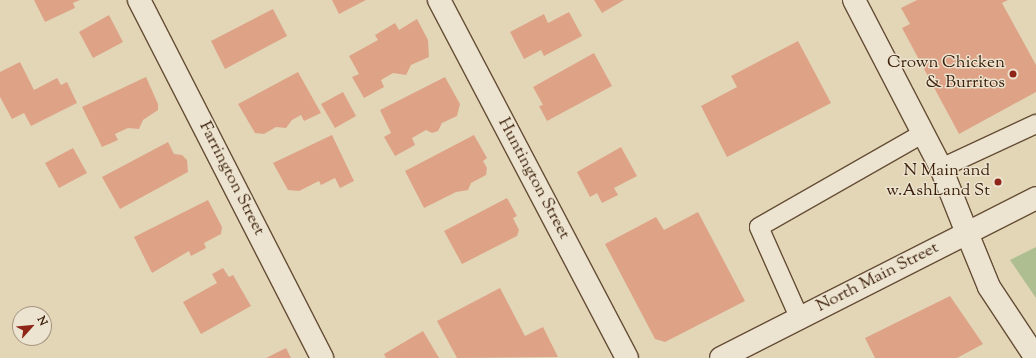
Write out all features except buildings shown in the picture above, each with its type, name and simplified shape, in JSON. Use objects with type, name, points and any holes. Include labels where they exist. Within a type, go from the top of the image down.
[{"type":"street","name":"Farrington Street","points":[[139,0],[322,358]]},
{"type":"street","name":"Huntington Street","points":[[439,0],[627,358]]},
{"type":"street","points":[[854,0],[922,134],[942,168],[989,287],[1036,358]]},
{"type":"street","name":"North Main Street","points":[[720,358],[1036,198]]},
{"type":"lane","points":[[942,168],[1036,124]]},
{"type":"lane","points":[[799,317],[759,227],[922,134]]},
{"type":"green space","points":[[1036,247],[1036,298],[1010,260]]},
{"type":"place","name":"Crown Chicken & Burritos","points":[[1013,74]]},
{"type":"place","name":"N Main and w.AshLand St","points":[[998,182]]}]
